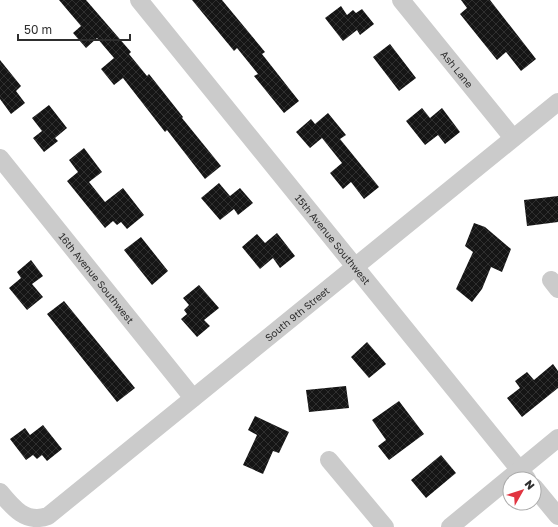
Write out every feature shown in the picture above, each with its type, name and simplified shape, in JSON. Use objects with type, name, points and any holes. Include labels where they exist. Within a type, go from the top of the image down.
[{"type":"street","name":"15th Avenue Southwest","points":[[139,0],[522,471]]},
{"type":"street","name":"Ash Lane","points":[[402,0],[513,138]]},
{"type":"street","name":"South 9th Street","points":[[0,492],[14,509],[32,518],[48,516],[558,102]]},
{"type":"street","name":"16th Avenue Southwest","points":[[0,158],[193,398]]},
{"type":"street","points":[[527,471],[558,438]]},
{"type":"street","points":[[329,460],[385,527]]},
{"type":"street","points":[[450,527],[502,490]]},
{"type":"street","points":[[542,497],[558,516]]},
{"type":"building","points":[[59,0],[86,0],[131,52],[129,54],[147,76],[149,74],[221,166],[205,179],[167,130],[165,132],[123,78],[114,85],[101,69],[114,58],[97,38],[86,48],[73,33],[81,26]]},
{"type":"building","points":[[192,0],[222,0],[265,52],[262,54],[299,101],[284,113],[254,76],[258,74],[237,48],[234,51]]},
{"type":"building","points":[[461,0],[490,0],[536,59],[521,71],[506,52],[497,60],[460,14],[467,8]]},
{"type":"building","points":[[341,6],[347,15],[353,10],[356,13],[362,9],[374,24],[360,35],[357,30],[343,41],[325,18]]},
{"type":"building","points":[[390,44],[416,78],[399,91],[373,57]]},
{"type":"building","points":[[0,60],[21,86],[16,91],[25,103],[11,114],[0,99]]},
{"type":"building","points":[[49,105],[67,128],[55,138],[58,141],[44,152],[33,138],[42,131],[32,118]]},
{"type":"building","points":[[422,108],[430,118],[442,108],[460,132],[445,144],[438,135],[425,145],[406,121]]},
{"type":"building","points":[[328,113],[346,135],[340,139],[379,187],[364,199],[351,182],[343,189],[330,173],[342,163],[322,138],[310,148],[296,132],[311,119],[315,124]]},
{"type":"building","points":[[84,148],[102,172],[89,182],[105,202],[123,188],[144,215],[127,229],[121,222],[117,225],[113,221],[105,228],[67,181],[78,172],[69,160]]},
{"type":"building","points":[[219,183],[230,196],[240,188],[253,203],[238,215],[234,209],[220,220],[201,198]]},
{"type":"building","points":[[558,196],[558,222],[527,226],[524,200]]},
{"type":"building","points":[[474,223],[485,227],[511,249],[502,272],[491,267],[482,289],[472,302],[456,289],[473,252],[465,246]]},
{"type":"building","points":[[277,233],[295,256],[280,268],[273,258],[260,269],[242,247],[257,234],[265,243]]},
{"type":"building","points":[[141,237],[168,271],[152,285],[124,250]]},
{"type":"building","points":[[31,260],[43,276],[32,284],[43,297],[27,310],[9,288],[21,278],[17,272]]},
{"type":"building","points":[[199,285],[219,308],[204,320],[210,326],[197,337],[181,319],[187,314],[184,310],[189,305],[183,298]]},
{"type":"building","points":[[64,301],[135,388],[117,402],[47,314]]},
{"type":"building","points":[[367,342],[386,364],[369,378],[351,357]]},
{"type":"building","points":[[553,364],[558,371],[558,388],[522,417],[507,398],[520,388],[515,381],[527,372],[534,380]]},
{"type":"building","points":[[346,386],[349,408],[309,412],[306,390]]},
{"type":"building","points":[[399,401],[424,434],[389,460],[378,446],[386,440],[372,420]]},
{"type":"building","points":[[255,416],[289,432],[279,453],[273,451],[263,474],[243,465],[257,435],[248,430]]},
{"type":"building","points":[[43,425],[62,449],[47,461],[42,455],[37,459],[33,455],[26,460],[10,439],[25,428],[30,435]]},
{"type":"building","points":[[441,455],[456,473],[426,498],[411,480]]}]
